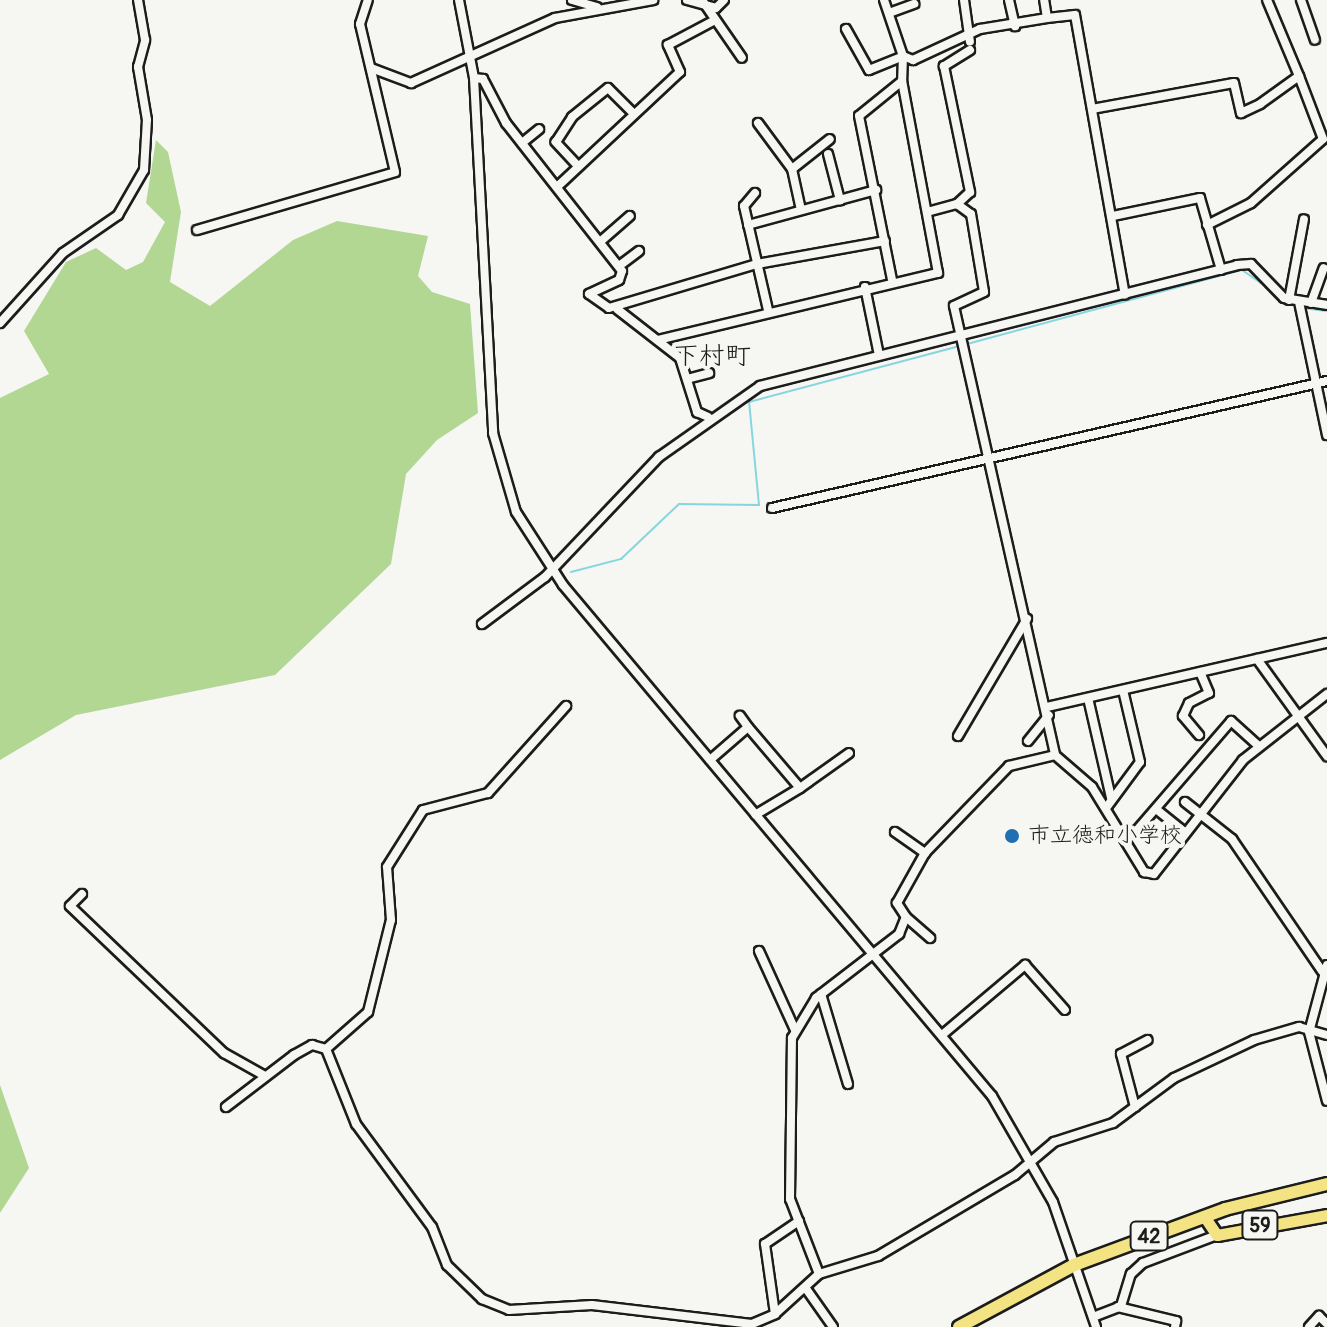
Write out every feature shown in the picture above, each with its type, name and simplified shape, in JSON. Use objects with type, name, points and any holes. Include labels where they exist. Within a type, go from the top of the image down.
[{"type":"highway","name":"42","points":[[959,1327],[1074,1265],[1225,1209],[1327,1184]]},
{"type":"main road","name":"59","points":[[1204,1216],[1217,1235],[1327,1215]]},
{"type":"street","points":[[0,323],[63,253],[118,215],[144,170],[147,120],[138,67],[145,40],[138,0]]},
{"type":"street","points":[[197,230],[395,172],[359,14],[368,0]]},
{"type":"street","points":[[459,0],[474,78],[493,433],[516,512],[551,570],[942,1035],[1033,1157],[1096,1327]]},
{"type":"street","points":[[572,0],[602,8]]},
{"type":"street","points":[[371,68],[411,83],[472,59],[555,18],[653,0]]},
{"type":"street","points":[[687,0],[716,8],[724,0]]},
{"type":"street","points":[[658,340],[892,280],[938,273],[902,81],[903,56],[884,0]]},
{"type":"street","points":[[964,0],[970,41]]},
{"type":"street","points":[[1009,0],[1015,26]]},
{"type":"street","points":[[1044,0],[1047,18]]},
{"type":"street","points":[[1207,225],[1251,203],[1325,135],[1267,0]]},
{"type":"street","points":[[1301,0],[1315,40]]},
{"type":"street","points":[[703,2],[742,58]]},
{"type":"street","points":[[889,13],[914,4]]},
{"type":"street","points":[[846,29],[869,70],[903,56],[913,60],[1015,26],[1075,15],[1125,295]]},
{"type":"street","points":[[558,186],[632,112],[680,72],[668,45],[715,20]]},
{"type":"street","points":[[927,212],[957,204],[970,192],[944,66],[970,41]]},
{"type":"street","points":[[1092,109],[1234,83],[1241,113],[1299,76]]},
{"type":"street","points":[[474,78],[483,79],[522,143],[619,266],[619,280],[589,294],[617,309],[680,358],[697,412],[708,417]]},
{"type":"street","points":[[892,280],[859,116],[902,81]]},
{"type":"street","points":[[578,166],[556,142],[572,117],[608,88],[632,112]]},
{"type":"street","points":[[1314,107],[1325,105]]},
{"type":"street","points":[[758,123],[792,169],[801,210]]},
{"type":"street","points":[[522,143],[539,129]]},
{"type":"street","points":[[792,169],[830,139]]},
{"type":"street","points":[[828,154],[840,200]]},
{"type":"street","points":[[748,225],[876,190]]},
{"type":"street","points":[[755,193],[744,206],[768,310]]},
{"type":"street","points":[[1113,216],[1200,198],[1221,270]]},
{"type":"street","points":[[957,204],[971,214],[984,292],[954,306],[1048,711],[1055,755],[1106,808],[1125,834],[1144,872],[1154,874],[1198,814],[1259,746],[1327,694]]},
{"type":"street","points":[[601,241],[630,216]]},
{"type":"street","points":[[1289,300],[1304,219]]},
{"type":"street","points":[[617,309],[757,264],[885,241]]},
{"type":"street","points":[[619,266],[639,251]]},
{"type":"street","points":[[482,624],[551,570],[635,478],[708,417],[760,386],[1251,264],[1289,300],[1327,305]]},
{"type":"street","points":[[1311,303],[1324,268]]},
{"type":"street","points":[[865,287],[879,355]]},
{"type":"street","points":[[1299,302],[1327,435]]},
{"type":"street","points":[[687,379],[709,373]]},
{"type":"street","points":[[772,508],[1327,381]]},
{"type":"street","points":[[958,736],[1027,619]]},
{"type":"street","points":[[1028,741],[1048,711],[1088,698],[1327,643]]},
{"type":"street","points":[[1257,659],[1327,756]]},
{"type":"street","points":[[1199,735],[1183,716],[1189,703],[1209,693],[1200,672]]},
{"type":"street","points":[[1106,808],[1140,762],[1123,690]]},
{"type":"street","points":[[1088,698],[1111,798]]},
{"type":"street","points":[[326,1049],[368,1012],[391,920],[387,867],[423,810],[488,793],[566,706]]},
{"type":"street","points":[[740,716],[800,788]]},
{"type":"street","points":[[1125,834],[1156,809],[1231,721],[1259,746]]},
{"type":"street","points":[[710,760],[748,727]]},
{"type":"street","points":[[755,815],[849,753]]},
{"type":"street","points":[[930,938],[906,917],[897,903],[925,853],[1009,766],[1055,755]]},
{"type":"street","points":[[1185,802],[1232,839],[1325,968],[1309,1032],[1327,1101]]},
{"type":"street","points":[[1156,809],[1186,833]]},
{"type":"street","points":[[895,832],[925,853]]},
{"type":"street","points":[[82,894],[70,906],[224,1053],[265,1076]]},
{"type":"street","points":[[795,1030],[821,994],[899,934],[906,917]]},
{"type":"street","points":[[759,951],[795,1030],[787,1171],[799,1221],[819,1274]]},
{"type":"street","points":[[942,1035],[1025,965],[1065,1010]]},
{"type":"street","points":[[821,994],[848,1084]]},
{"type":"street","points":[[326,1049],[356,1124],[432,1227],[447,1265],[482,1299],[509,1310],[592,1305],[752,1324],[775,1314],[807,1290],[819,1274],[890,1250],[1033,1157],[1135,1107],[1174,1078],[1254,1040],[1299,1027],[1327,1035]]},
{"type":"street","points":[[1135,1107],[1121,1054],[1147,1040]]},
{"type":"street","points":[[226,1107],[312,1045],[326,1049]]},
{"type":"street","points":[[775,1314],[765,1244],[799,1221]]},
{"type":"street","points":[[1118,1307],[1137,1267],[1217,1235]]},
{"type":"street","points":[[807,1290],[833,1327]]},
{"type":"street","points":[[1093,1317],[1118,1307],[1176,1321],[1175,1327]]},
{"type":"street","points":[[1309,1327],[1319,1316],[1327,1324]]},
{"type":"green space","points":[[156,140],[168,152],[181,212],[170,282],[210,306],[293,240],[337,221],[428,236],[418,276],[432,292],[470,304],[478,413],[437,440],[406,474],[391,564],[275,675],[76,715],[0,760],[0,398],[49,374],[24,331],[66,262],[96,248],[126,270],[143,262],[165,222],[146,203]]},
{"type":"green space","points":[[0,1085],[29,1168],[0,1213]]},
{"type":"waterway","points":[[967,344],[1242,270],[1296,307]]},
{"type":"waterway","points":[[1302,308],[1327,311]]},
{"type":"waterway","points":[[571,572],[621,559],[679,504],[759,505],[749,402],[960,346]]},
{"type":"place","name":"市立徳和小学校","points":[[1012,836]]},
{"type":"district","name":"下村町","points":[[712,357]]}]
